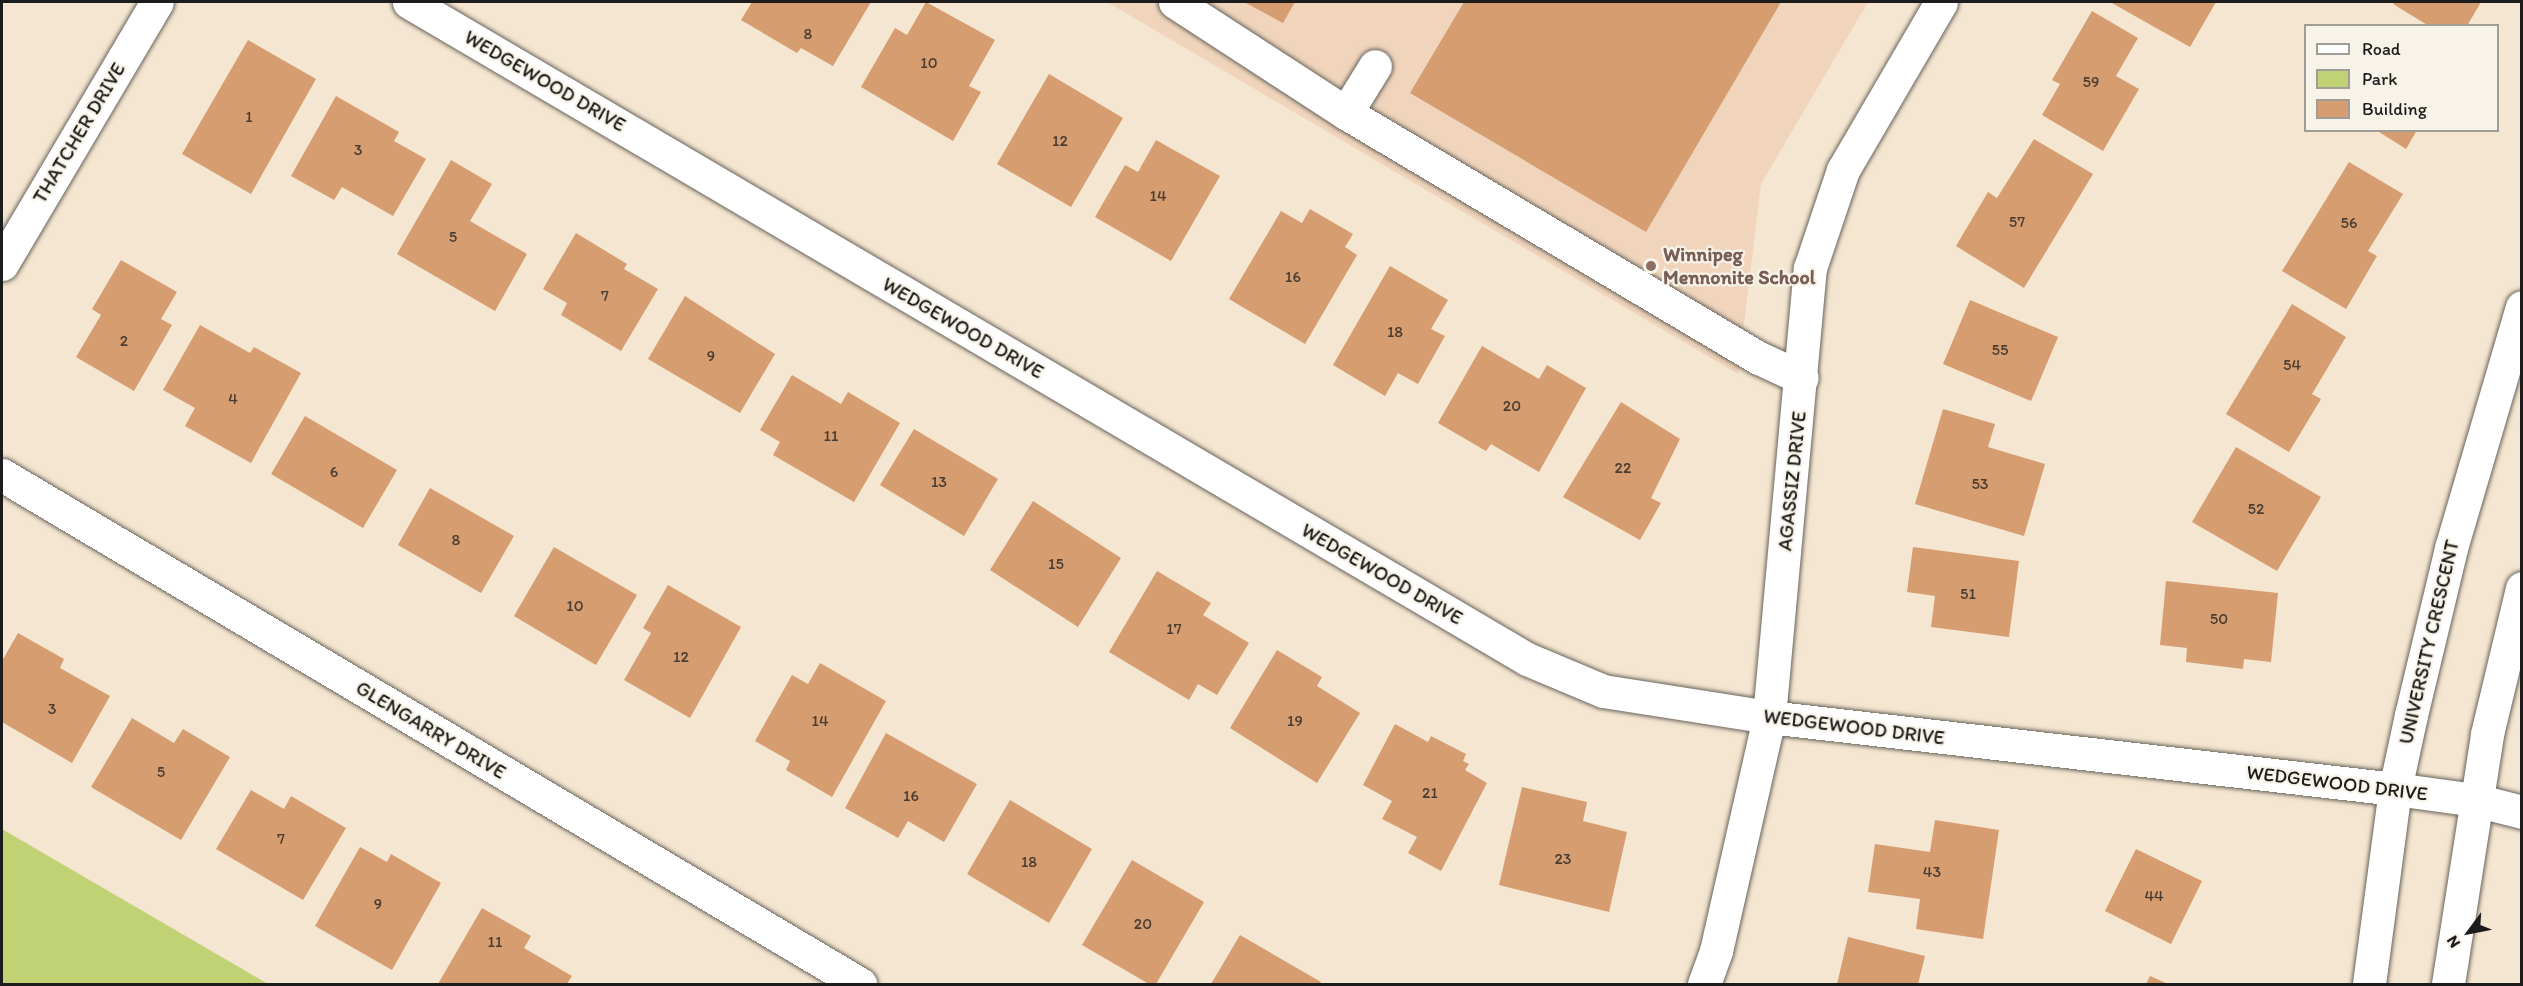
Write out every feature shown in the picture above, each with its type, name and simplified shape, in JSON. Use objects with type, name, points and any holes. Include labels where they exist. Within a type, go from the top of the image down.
[{"type":"street","name":"THATCHER DRIVE","points":[[2,264],[157,2]]},
{"type":"street","name":"WEDGEWOOD DRIVE","points":[[410,2],[1527,659],[1603,692],[1769,717],[2395,789],[2475,800],[2522,812]]},
{"type":"street","points":[[1175,2],[1346,113],[1759,358],[1802,378]]},
{"type":"street","name":"AGASSIZ DRIVE","points":[[1704,984],[1716,951],[1769,717],[1802,378],[1810,268],[1843,170],[1941,2]]},
{"type":"street","points":[[1346,113],[1375,66]]},
{"type":"street","name":"UNIVERSITY CRESCENT","points":[[2370,984],[2395,789],[2451,548],[2522,307]]},
{"type":"street","name":"GLENGARRY DRIVE","points":[[2,475],[860,984]]},
{"type":"street","points":[[2448,984],[2475,800],[2522,588]]},
{"type":"shaded area","name":"Winnipeg Mennonite School","points":[[1107,2],[1868,2],[1761,184],[1738,374]]},
{"type":"green space","points":[[2,829],[268,984],[2,984]]},
{"type":"building","points":[[752,2],[871,2],[833,66],[801,48],[797,53],[741,20]]},
{"type":"building","points":[[926,2],[995,40],[969,86],[981,92],[953,141],[861,87],[895,28],[907,35]]},
{"type":"building","points":[[1244,2],[1295,2],[1283,23]]},
{"type":"building","points":[[1464,2],[1781,2],[1646,232],[1410,93]]},
{"type":"building","points":[[2110,2],[2216,2],[2190,47]]},
{"type":"building","points":[[2395,2],[2481,2],[2468,24],[2426,24],[2393,4]]},
{"type":"building","points":[[2092,11],[2138,38],[2116,76],[2139,89],[2103,151],[2042,115],[2060,84],[2052,80]]},
{"type":"building","points":[[248,40],[316,79],[251,194],[182,154]]},
{"type":"building","points":[[1049,74],[1123,118],[1071,207],[997,164]]},
{"type":"building","points":[[336,96],[399,132],[394,141],[426,159],[393,216],[342,187],[334,200],[291,176]]},
{"type":"building","points":[[2379,132],[2416,132],[2406,149]]},
{"type":"building","points":[[2034,139],[2093,174],[2024,288],[1956,246],[1988,192],[1997,198]]},
{"type":"building","points":[[1156,140],[1220,176],[1171,261],[1095,217],[1125,165],[1138,172]]},
{"type":"building","points":[[451,160],[492,184],[470,221],[527,254],[495,311],[397,254]]},
{"type":"building","points":[[2349,162],[2403,194],[2368,251],[2377,256],[2346,309],[2282,271]]},
{"type":"building","points":[[1310,209],[1353,234],[1345,247],[1357,255],[1305,344],[1229,299],[1281,211],[1302,223]]},
{"type":"building","points":[[576,233],[627,264],[624,269],[658,289],[621,351],[561,315],[567,303],[543,289]]},
{"type":"building","points":[[121,260],[177,292],[161,319],[172,325],[134,391],[76,357],[101,315],[92,309]]},
{"type":"building","points":[[1390,266],[1448,300],[1431,329],[1445,336],[1418,384],[1398,373],[1385,396],[1333,365]]},
{"type":"building","points":[[685,296],[775,354],[740,413],[648,359]]},
{"type":"building","points":[[1970,300],[2058,337],[2031,401],[1943,364]]},
{"type":"building","points":[[2292,304],[2346,337],[2312,394],[2321,399],[2289,452],[2226,414]]},
{"type":"building","points":[[200,325],[250,353],[254,347],[301,373],[251,463],[185,426],[195,408],[163,390]]},
{"type":"building","points":[[1482,346],[1539,379],[1547,365],[1586,388],[1539,472],[1491,444],[1486,451],[1438,423]]},
{"type":"building","points":[[792,375],[841,404],[848,392],[900,423],[854,502],[773,455],[780,442],[760,430]]},
{"type":"building","points":[[1621,402],[1680,439],[1651,498],[1661,503],[1640,540],[1563,497]]},
{"type":"building","points":[[1943,409],[1995,424],[1988,447],[2045,464],[2024,536],[1915,504]]},
{"type":"building","points":[[305,416],[397,470],[363,528],[271,474]]},
{"type":"building","points":[[914,429],[998,479],[964,536],[880,485]]},
{"type":"building","points":[[2236,447],[2321,497],[2277,571],[2192,522]]},
{"type":"building","points":[[430,488],[514,536],[481,593],[398,545]]},
{"type":"building","points":[[1033,501],[1121,558],[1078,627],[990,570]]},
{"type":"building","points":[[554,547],[637,595],[596,665],[514,616]]},
{"type":"building","points":[[1913,547],[2019,561],[2009,637],[1931,627],[1935,596],[1907,592]]},
{"type":"building","points":[[1157,571],[1211,603],[1203,615],[1249,643],[1217,695],[1198,684],[1189,700],[1109,652]]},
{"type":"building","points":[[2166,581],[2278,593],[2271,662],[2244,659],[2243,669],[2186,662],[2187,648],[2160,645]]},
{"type":"building","points":[[668,585],[741,627],[690,718],[624,680],[651,633],[643,628]]},
{"type":"building","points":[[18,633],[64,659],[60,668],[110,696],[72,763],[2,722],[2,661]]},
{"type":"building","points":[[1277,650],[1322,677],[1317,686],[1360,713],[1317,783],[1230,728]]},
{"type":"building","points":[[820,663],[886,701],[832,797],[786,770],[790,761],[755,741],[792,675],[808,684]]},
{"type":"building","points":[[132,718],[174,743],[183,729],[230,757],[181,840],[91,787]]},
{"type":"building","points":[[1395,724],[1428,742],[1431,736],[1466,754],[1463,761],[1469,764],[1465,770],[1487,783],[1441,871],[1408,853],[1417,837],[1382,819],[1392,801],[1363,785]]},
{"type":"building","points":[[886,733],[977,784],[944,842],[908,821],[898,838],[845,808]]},
{"type":"building","points":[[1522,787],[1587,802],[1583,821],[1627,832],[1609,912],[1499,885]]},
{"type":"building","points":[[251,790],[284,809],[291,796],[346,828],[303,900],[216,849]]},
{"type":"building","points":[[1010,800],[1092,849],[1049,923],[967,874]]},
{"type":"building","points":[[1935,820],[1999,830],[1983,939],[1916,929],[1920,899],[1868,892],[1875,844],[1930,852]]},
{"type":"building","points":[[360,847],[387,862],[391,854],[441,883],[392,970],[315,926]]},
{"type":"building","points":[[2136,849],[2202,881],[2171,944],[2105,911]]},
{"type":"building","points":[[1132,860],[1204,902],[1156,984],[1149,984],[1082,945]]},
{"type":"building","points":[[482,908],[531,936],[524,948],[572,976],[567,984],[438,984]]},
{"type":"building","points":[[1240,935],[1321,982],[1320,984],[1211,984]]},
{"type":"building","points":[[1848,937],[1925,956],[1918,984],[1837,984]]},
{"type":"building","points":[[2150,976],[2168,984],[2146,984]]},
{"type":"place","name":"Winnipeg Mennonite School","points":[[1651,266]]}]
